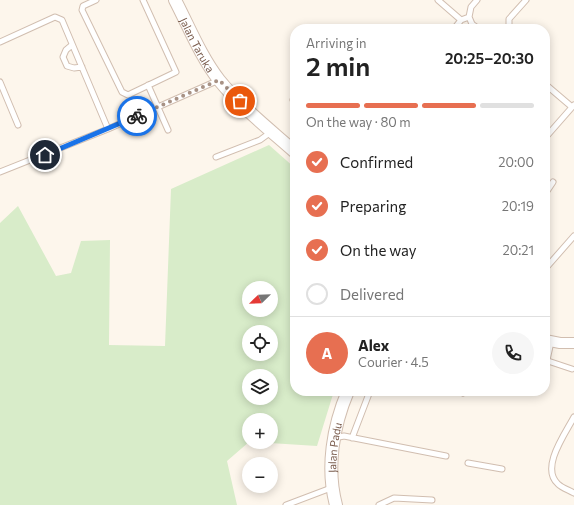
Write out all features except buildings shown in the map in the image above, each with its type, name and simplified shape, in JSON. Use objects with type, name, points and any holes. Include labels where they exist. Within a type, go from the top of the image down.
[{"type":"street","name":"Jalan Taruka","points":[[175,0],[198,46],[219,80],[290,148]]},
{"type":"street","points":[[550,341],[574,343]]},
{"type":"street","name":"Jalan Padu","points":[[336,505],[331,488],[333,438],[346,396]]},
{"type":"lane","points":[[96,0],[83,6],[82,10],[122,92],[128,94],[176,72],[143,0]]},
{"type":"lane","points":[[438,0],[461,20]]},
{"type":"lane","points":[[469,17],[471,7],[477,0]]},
{"type":"lane","points":[[509,24],[509,19],[526,0]]},
{"type":"lane","points":[[0,42],[58,17],[62,20],[108,129]]},
{"type":"lane","points":[[458,24],[461,20],[469,17]]},
{"type":"lane","points":[[469,17],[475,24]]},
{"type":"lane","points":[[72,45],[66,50],[63,57],[67,66],[74,68],[82,67]]},
{"type":"lane","points":[[0,172],[108,129],[219,80]]},
{"type":"lane","points":[[0,82],[18,125]]},
{"type":"lane","points":[[148,85],[168,130]]},
{"type":"lane","points":[[550,88],[573,106],[550,132]]},
{"type":"lane","points":[[216,157],[260,140],[271,131]]},
{"type":"lane","points":[[550,186],[553,182]]},
{"type":"lane","points":[[550,262],[574,236]]},
{"type":"lane","points":[[550,361],[572,369]]},
{"type":"lane","points":[[352,438],[368,396]]},
{"type":"lane","points":[[574,417],[551,463],[551,475],[558,484],[574,493]]},
{"type":"lane","points":[[333,438],[344,436],[446,456]]},
{"type":"lane","points":[[468,463],[502,469]]},
{"type":"lane","points":[[286,505],[331,488]]},
{"type":"lane","points":[[379,505],[394,498],[432,500]]},
{"type":"green space","points":[[269,145],[290,164],[290,396],[332,396],[317,446],[278,444],[278,413],[242,413],[242,448],[227,461],[237,505],[0,505],[0,223],[18,206],[56,276],[71,273],[81,241],[110,240],[109,345],[165,346],[171,189]]},
{"type":"way so far","points":[[137,116],[219,80],[240,101]]},
{"type":"route","points":[[45,155],[137,116]]}]
